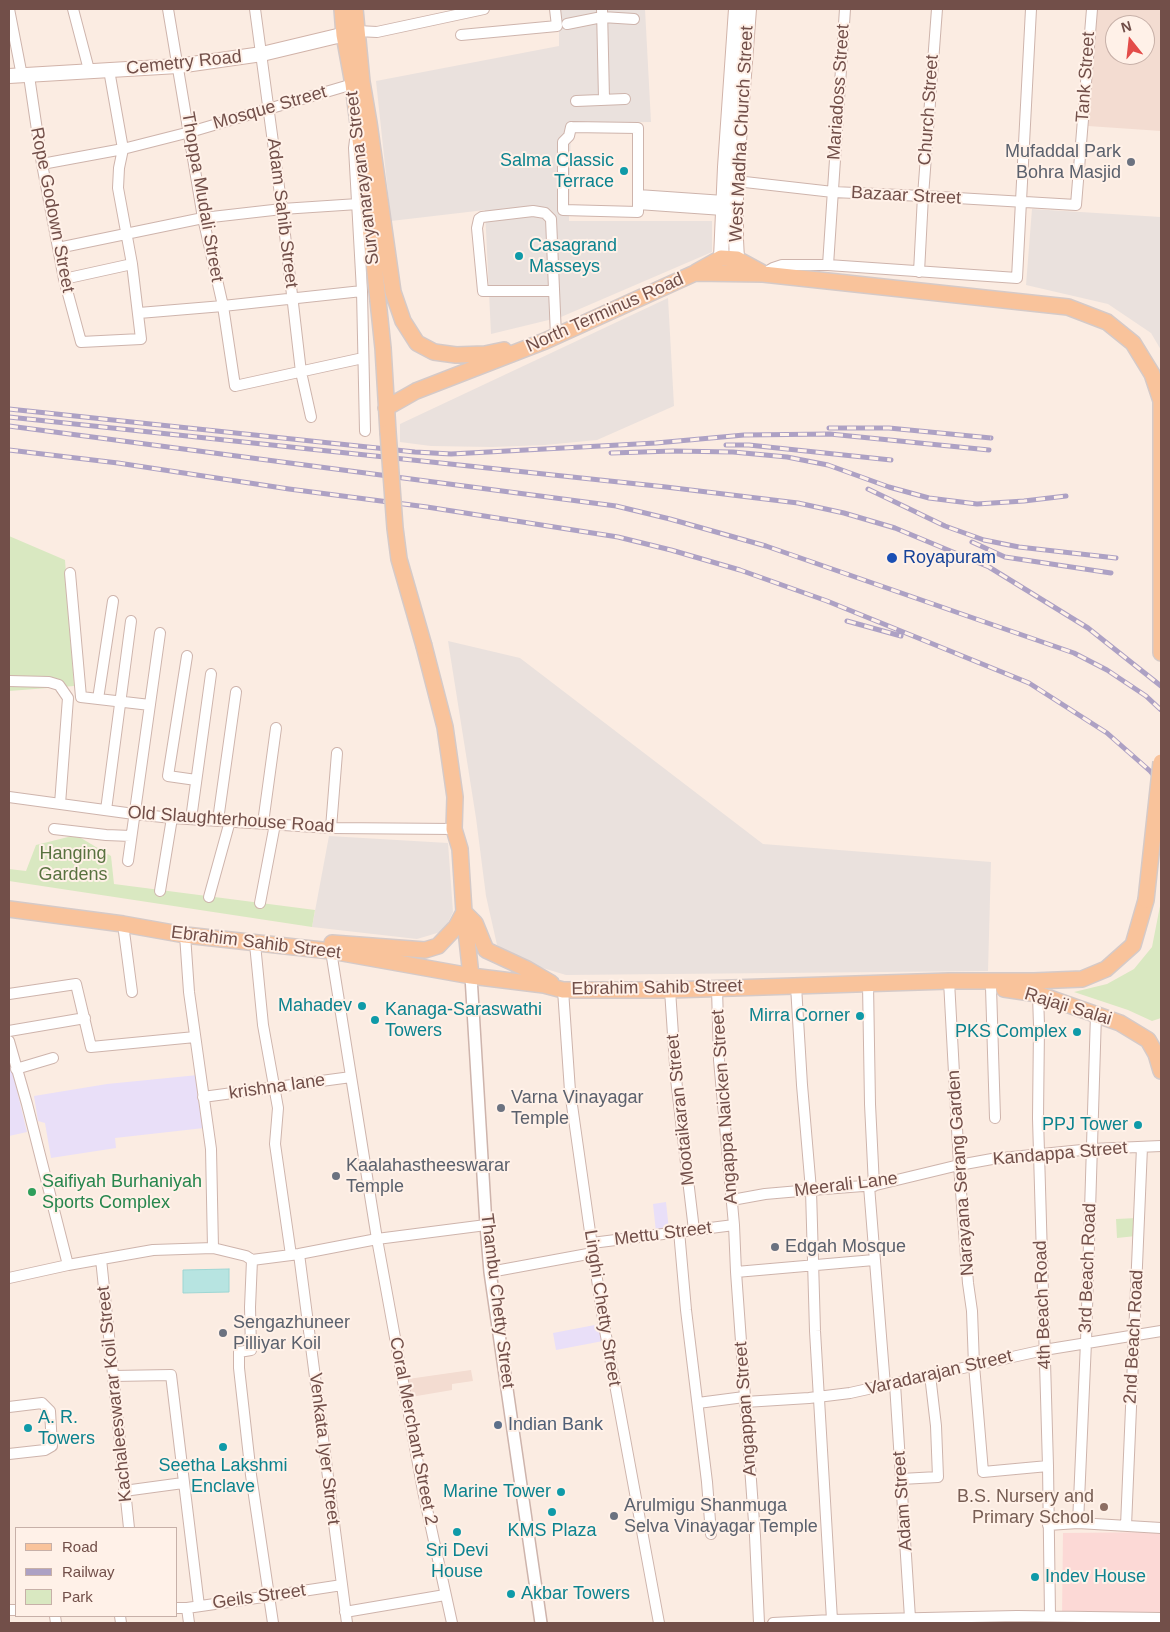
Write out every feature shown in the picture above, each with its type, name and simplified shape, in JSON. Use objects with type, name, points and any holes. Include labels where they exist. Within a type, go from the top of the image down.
[{"type":"main road","name":"Suryanarayana Street","points":[[342,9],[362,82],[393,292],[403,321],[417,343],[434,352],[456,355],[485,354],[550,339]]},
{"type":"main road","name":"Suryanarayana Street","points":[[355,9],[350,33],[352,84],[383,348],[395,528],[399,559],[445,727],[455,797],[454,829],[460,849],[471,976]]},
{"type":"main road","name":"West Madha Church Street","points":[[721,258],[736,9]]},
{"type":"main road","name":"West Madha Church Street","points":[[737,259],[736,181],[749,9]]},
{"type":"main road","name":"Cemetry Road","points":[[20,76],[89,70],[178,66],[262,54],[350,33]]},
{"type":"main road","points":[[695,273],[721,258],[737,259],[763,274]]},
{"type":"main road","name":"North Terminus Road","points":[[386,408],[416,391],[550,339],[695,273],[763,274],[1068,307],[1107,322],[1133,342],[1152,374],[1161,402],[1161,653]]},
{"type":"main road","name":"Ebrahim Sahib Street","points":[[9,909],[123,924],[185,935],[331,951],[471,976],[544,985],[563,990],[670,990],[949,981],[1034,982],[1082,979],[1106,970],[1133,945],[1146,900],[1161,762]]},
{"type":"main road","name":"Ebrahim Sahib Street","points":[[9,899],[292,940],[425,950]]},
{"type":"main road","points":[[425,968],[425,950],[438,946],[456,927],[464,912],[475,924],[486,950],[527,969],[563,990]]},
{"type":"main road","name":"Rajaji Salai","points":[[949,981],[1038,994],[1120,1023],[1148,1040],[1156,1054],[1161,1071]]},
{"type":"street","name":"Rope Godown Street","points":[[9,9],[20,76],[42,164],[64,279],[81,342],[141,339],[139,313]]},
{"type":"street","points":[[73,9],[89,70]]},
{"type":"street","name":"Thoppa Mudali Street","points":[[168,9],[203,218],[223,306],[235,386],[301,372]]},
{"type":"street","name":"Adam Sahib Street","points":[[255,9],[282,209],[301,372],[311,417]]},
{"type":"street","points":[[350,33],[377,32],[484,9]]},
{"type":"street","points":[[461,35],[557,26],[555,9]]},
{"type":"street","name":"Mariadoss Street","points":[[828,265],[845,9]]},
{"type":"street","name":"Church Street","points":[[919,272],[936,9]]},
{"type":"street","points":[[763,274],[782,265],[828,265],[1017,278],[1030,9]]},
{"type":"street","name":"Tank Street","points":[[1076,205],[1092,9]]},
{"type":"street","points":[[602,13],[604,99]]},
{"type":"street","points":[[567,24],[602,13],[634,19]]},
{"type":"street","points":[[109,70],[123,149],[119,168],[118,188],[139,313],[362,291]]},
{"type":"street","name":"Mosque Street","points":[[42,164],[123,149],[190,132],[352,84]]},
{"type":"street","points":[[576,100],[625,99]]},
{"type":"street","points":[[358,126],[354,148],[362,291],[365,431]]},
{"type":"street","points":[[571,127],[638,128],[638,200],[638,212],[563,210],[563,142],[569,136],[571,127]]},
{"type":"street","name":"Bazaar Street","points":[[736,181],[833,192],[1076,205]]},
{"type":"street","points":[[638,200],[723,206]]},
{"type":"street","points":[[58,248],[203,218],[282,209],[358,204]]},
{"type":"street","points":[[550,339],[554,291],[551,219],[545,213],[533,211],[482,217],[477,228],[483,291],[554,291]]},
{"type":"street","points":[[64,279],[132,264]]},
{"type":"street","points":[[301,372],[363,358]]},
{"type":"street","points":[[70,573],[81,697],[150,705]]},
{"type":"street","points":[[98,699],[113,601]]},
{"type":"street","points":[[106,810],[131,621]]},
{"type":"street","points":[[128,861],[160,633]]},
{"type":"street","points":[[187,656],[168,776],[196,780]]},
{"type":"street","points":[[191,819],[211,674]]},
{"type":"street","points":[[9,681],[49,682],[59,685],[68,698],[60,804]]},
{"type":"street","points":[[218,820],[236,692]]},
{"type":"street","points":[[263,824],[276,728]]},
{"type":"street","points":[[332,828],[337,754]]},
{"type":"street","name":"Old Slaughterhouse Road","points":[[9,797],[172,818],[332,828],[454,829]]},
{"type":"street","points":[[160,891],[172,818]]},
{"type":"street","points":[[209,897],[230,821]]},
{"type":"street","points":[[260,903],[275,824]]},
{"type":"street","points":[[54,829],[131,836]]},
{"type":"street","points":[[123,924],[132,992]]},
{"type":"street","points":[[185,935],[189,992],[210,1150],[213,1248]]},
{"type":"street","name":"Venkata Iyer Street","points":[[255,944],[263,1025],[278,1108],[275,1144],[295,1255],[346,1618]]},
{"type":"street","name":"Coral Merchant Street 2","points":[[331,951],[376,1239],[423,1491],[452,1623]]},
{"type":"street","name":"Thambu Chetty Street","points":[[471,976],[490,1272],[541,1623]]},
{"type":"street","name":"Narayana Serang Garden","points":[[949,981],[959,1165],[968,1283],[972,1311],[974,1365],[983,1472],[1048,1466]]},
{"type":"street","points":[[9,994],[76,984],[91,1047],[195,1037]]},
{"type":"street","name":"Adam Street","points":[[868,984],[874,1260],[901,1479],[910,1618]]},
{"type":"street","points":[[796,986],[811,1190],[814,1331],[832,1620]]},
{"type":"street","points":[[991,987],[995,1118]]},
{"type":"street","name":"Angappa Naicken Street","points":[[717,988],[719,1060],[734,1225]]},
{"type":"street","name":"Linghi Chetty Street","points":[[563,990],[570,1091],[592,1248],[604,1324],[659,1623]]},
{"type":"street","name":"Mootaikaran Street","points":[[670,990],[674,1060],[694,1230]]},
{"type":"street","name":"4th Beach Road","points":[[1038,994],[1038,1118],[1048,1466],[1050,1616]]},
{"type":"street","name":"3rd Beach Road","points":[[1078,1523],[1086,1342],[1096,1014]]},
{"type":"street","points":[[9,1031],[85,1018]]},
{"type":"street","points":[[9,1041],[68,1265]]},
{"type":"street","points":[[16,1069],[53,1058]]},
{"type":"street","name":"krishna lane","points":[[204,1097],[351,1077]]},
{"type":"street","name":"Kandappa Street","points":[[959,1165],[992,1159],[1092,1149],[1161,1146]]},
{"type":"street","name":"2nd Beach Road","points":[[1126,1526],[1142,1148]]},
{"type":"street","name":"Meerali Lane","points":[[732,1200],[811,1190],[872,1186],[959,1165]]},
{"type":"street","points":[[10,1274],[153,1250],[213,1248],[246,1256],[252,1260],[295,1255],[376,1239],[486,1225]]},
{"type":"street","name":"Mettu Street","points":[[490,1272],[592,1248],[679,1231],[734,1225]]},
{"type":"street","name":"Angappan Street","points":[[734,1225],[759,1623]]},
{"type":"street","points":[[679,1231],[711,1534]]},
{"type":"street","name":"Kachaleeswarar Koil Street","points":[[101,1259],[107,1302],[129,1527]]},
{"type":"street","points":[[252,1260],[251,1350],[239,1352],[239,1368],[251,1475],[273,1623]]},
{"type":"street","points":[[736,1272],[874,1260]]},
{"type":"street","name":"Varadarajan Street","points":[[698,1403],[745,1399],[818,1397],[850,1393],[1044,1350],[1161,1331]]},
{"type":"street","points":[[113,1376],[171,1375],[199,1606]]},
{"type":"street","points":[[901,1479],[938,1477],[936,1426],[930,1375]]},
{"type":"street","points":[[9,1408],[42,1403],[50,1411],[52,1446],[45,1450],[9,1454]]},
{"type":"street","points":[[124,1490],[183,1483]]},
{"type":"street","points":[[1048,1525],[1078,1523],[1161,1528]]},
{"type":"street","name":"Geils Street","points":[[178,1608],[342,1585]]},
{"type":"street","points":[[346,1618],[445,1595]]},
{"type":"street","points":[[187,1608],[189,1623]]},
{"type":"street","points":[[773,1623],[832,1620],[877,1621],[910,1618],[1031,1620],[1050,1616],[1161,1618]]},
{"type":"shaded area","points":[[559,9],[645,9],[651,122],[571,123],[569,221],[712,221],[712,252],[561,317],[491,334],[485,210],[391,221],[376,81],[559,46]]},
{"type":"shaded area","points":[[1096,9],[1161,9],[1161,131],[1088,126]]},
{"type":"shaded area","points":[[1032,209],[1161,217],[1161,350],[1151,333],[1108,304],[1026,285]]},
{"type":"shaded area","points":[[668,298],[674,406],[597,440],[545,445],[492,447],[431,446],[400,442],[400,424]]},
{"type":"shaded area","points":[[448,641],[520,658],[763,844],[991,862],[988,971],[566,975],[526,963],[497,945],[486,896],[476,818]]},
{"type":"shaded area","points":[[329,836],[448,843],[453,912],[444,931],[417,939],[312,927]]},
{"type":"shaded area","points":[[9,1057],[27,1132],[9,1136]]},
{"type":"shaded area","points":[[198,1075],[204,1128],[115,1138],[116,1148],[51,1158],[45,1123],[38,1121],[34,1096],[107,1084]]},
{"type":"shaded area","points":[[666,1202],[669,1230],[656,1232],[653,1204]]},
{"type":"shaded area","points":[[600,1324],[603,1341],[556,1350],[553,1333]]},
{"type":"shaded area","points":[[471,1370],[473,1381],[452,1384],[452,1390],[411,1397],[408,1379]]},
{"type":"shaded area","points":[[1161,1532],[1161,1621],[1062,1617],[1063,1533]]},
{"type":"green space","points":[[9,536],[65,560],[74,686],[9,691]]},
{"type":"green space","name":"Hanging Gardens","points":[[76,835],[111,856],[114,884],[315,910],[312,927],[9,881],[9,869],[26,871],[36,845]]},
{"type":"green space","points":[[1161,901],[1161,1018],[1152,1021],[1128,1010],[1074,992],[1107,984],[1134,969],[1152,947]]},
{"type":"green space","points":[[1137,1218],[1136,1236],[1117,1238],[1116,1219]]},
{"type":"water","points":[[229,1269],[229,1292],[183,1293],[183,1270]]},
{"type":"railway","points":[[9,409],[415,452],[451,454],[656,443],[744,435],[830,434],[989,450]]},
{"type":"railway","points":[[9,417],[666,487],[798,503],[844,513],[895,528],[989,567],[1088,628],[1161,686]]},
{"type":"railway","points":[[9,426],[616,506],[670,519],[766,546],[1074,653],[1107,670],[1146,696],[1161,710]]},
{"type":"railway","points":[[829,428],[889,428],[991,438]]},
{"type":"railway","points":[[726,445],[749,445],[891,460]]},
{"type":"railway","points":[[9,450],[118,463],[289,489],[427,507],[618,537],[740,570],[827,601],[1029,683],[1107,733],[1150,771],[1161,784]]},
{"type":"railway","points":[[611,453],[733,452],[787,457],[828,465],[889,487],[929,498],[977,504],[1066,496]]},
{"type":"railway","points":[[868,489],[945,526],[984,540],[1019,547],[1116,558]]},
{"type":"railway","points":[[972,542],[1005,557],[1111,573]]},
{"type":"railway","points":[[847,621],[901,636]]},
{"type":"place","name":"Mufaddal Park Bohra Masjid","points":[[1131,162]]},
{"type":"place","name":"Salma Classic Terrace","points":[[624,171]]},
{"type":"place","name":"Casagrand Masseys","points":[[519,256]]},
{"type":"place","name":"Royapuram","points":[[892,558]]},
{"type":"place","name":"Mahadev","points":[[362,1006]]},
{"type":"place","name":"Mirra Corner","points":[[860,1016]]},
{"type":"place","name":"Kanaga-Saraswathi Towers","points":[[375,1020]]},
{"type":"place","name":"PKS Complex","points":[[1077,1032]]},
{"type":"place","name":"Varna Vinayagar Temple","points":[[501,1108]]},
{"type":"place","name":"PPJ Tower","points":[[1138,1125]]},
{"type":"place","name":"Kaalahastheeswarar Temple","points":[[336,1176]]},
{"type":"place","name":"Saifiyah Burhaniyah Sports Complex","points":[[32,1192]]},
{"type":"place","name":"Edgah Mosque","points":[[775,1247]]},
{"type":"place","name":"Sengazhuneer Pilliyar Koil","points":[[223,1333]]},
{"type":"place","name":"Indian Bank","points":[[498,1425]]},
{"type":"place","name":"A. R. Towers","points":[[28,1428]]},
{"type":"place","name":"Seetha Lakshmi Enclave","points":[[223,1447]]},
{"type":"place","name":"Marine Tower","points":[[561,1492]]},
{"type":"place","name":"B.S. Nursery and Primary School","points":[[1104,1507]]},
{"type":"place","name":"KMS Plaza","points":[[552,1512]]},
{"type":"place","name":"Arulmigu Shanmuga Selva Vinayagar Temple","points":[[614,1516]]},
{"type":"place","name":"Sri Devi House","points":[[457,1532]]},
{"type":"place","name":"Indev House","points":[[1035,1577]]},
{"type":"place","name":"Akbar Towers","points":[[511,1594]]}]
